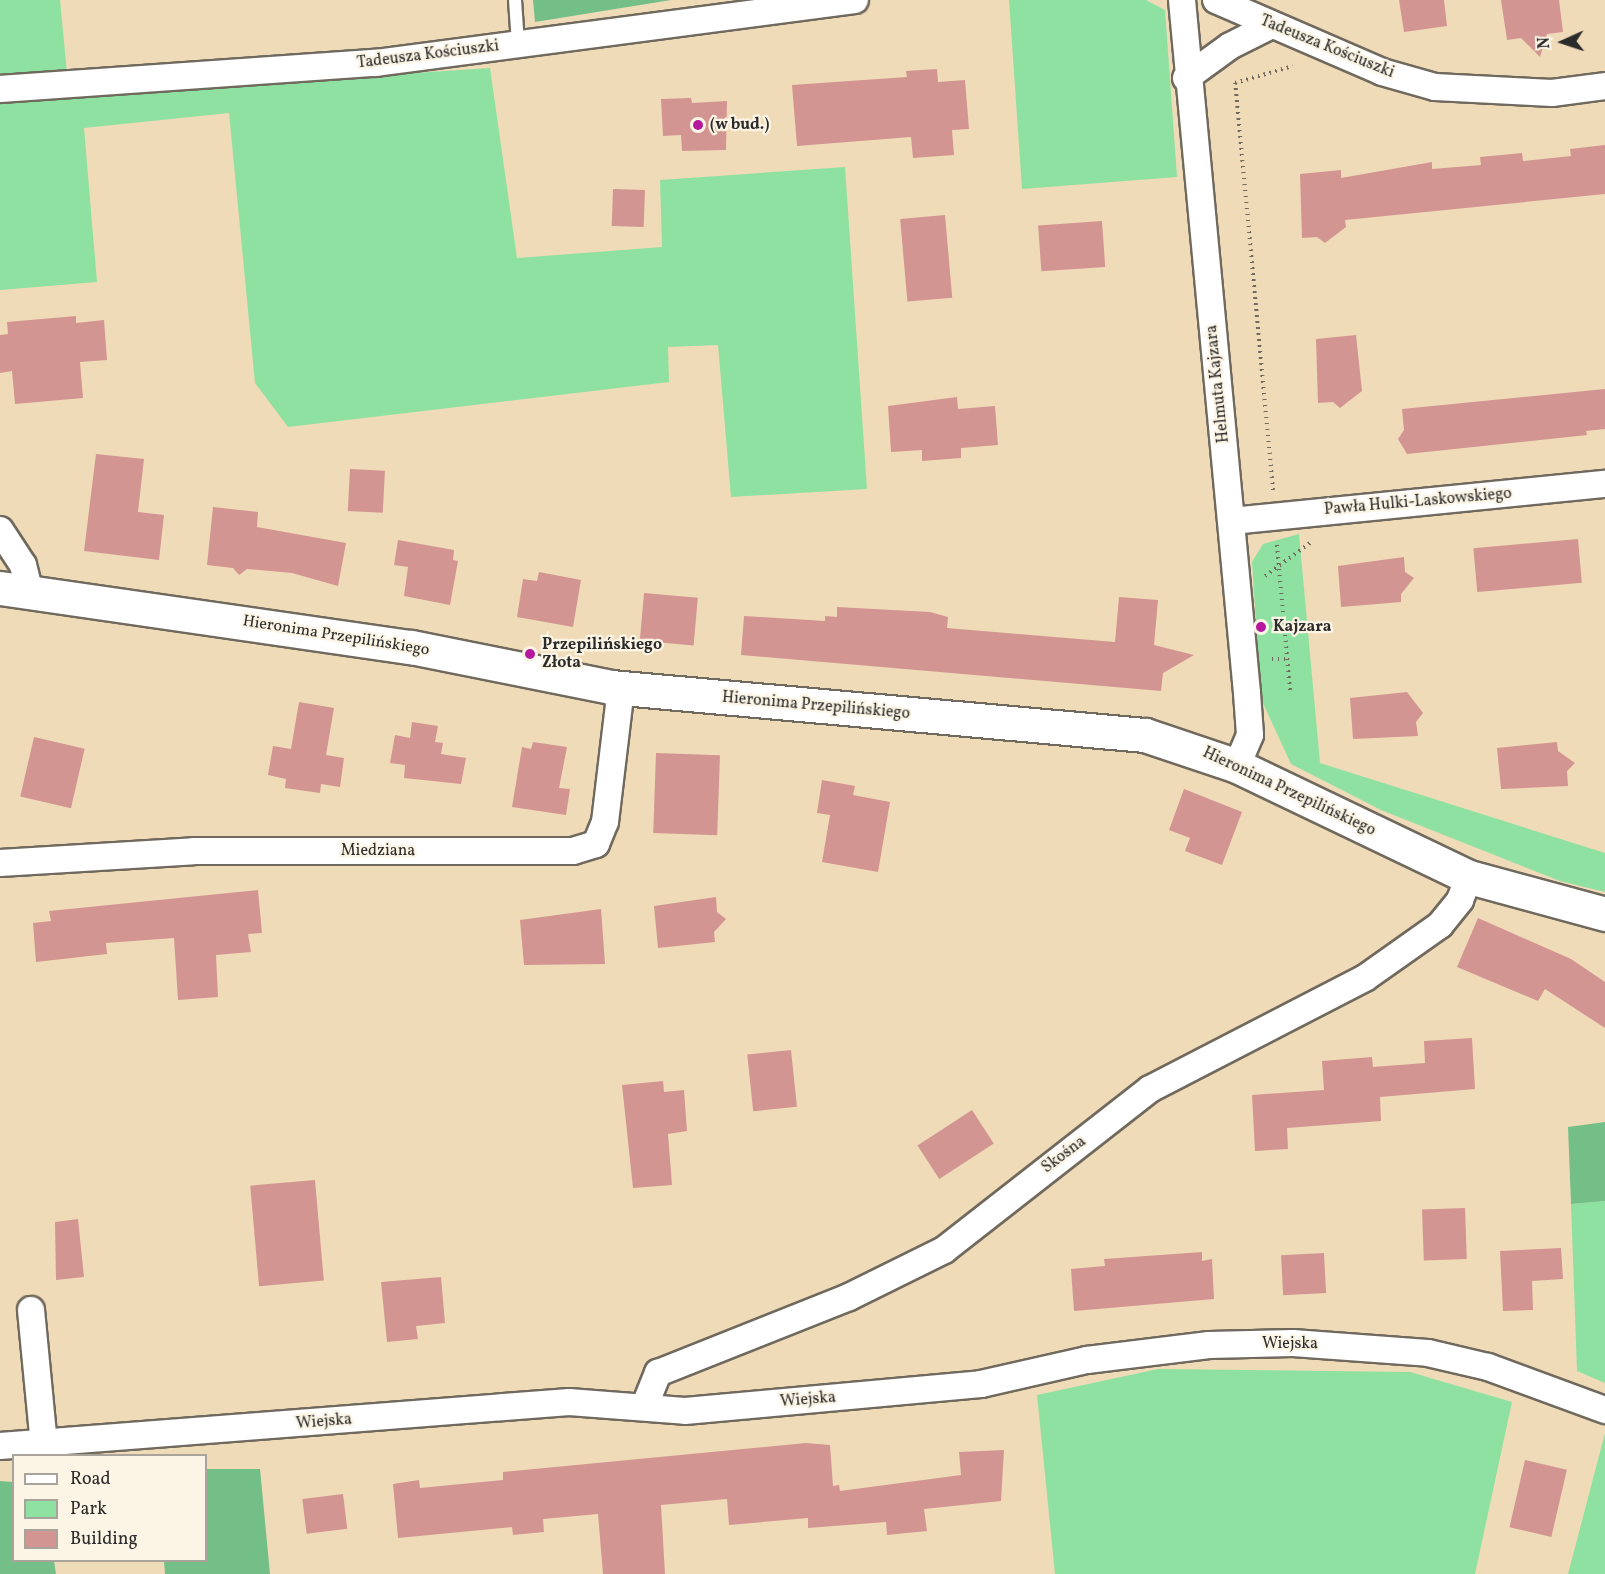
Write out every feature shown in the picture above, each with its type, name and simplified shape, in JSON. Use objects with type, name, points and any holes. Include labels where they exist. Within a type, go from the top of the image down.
[{"type":"street","name":"Tadeusza Kościuszki","points":[[0,88],[376,63],[793,3],[855,0]]},
{"type":"street","name":"Helmuta Kajzara","points":[[1182,0],[1186,78],[1232,521],[1250,735],[1237,766]]},
{"type":"street","name":"Tadeusza Kościuszki","points":[[1226,2],[1272,25],[1382,72],[1434,87],[1552,93],[1605,86]]},
{"type":"street","points":[[1186,78],[1230,46],[1272,25]]},
{"type":"street","name":"Pawła Hulki-Laskowskiego","points":[[1232,521],[1605,484]]},
{"type":"street","points":[[0,530],[23,565],[14,589]]},
{"type":"street","name":"Hieronima Przepilińskiego","points":[[14,589],[411,647],[522,673],[621,688],[1146,735],[1237,766],[1469,876],[1605,914]]},
{"type":"street","name":"Miedziana","points":[[0,863],[194,851],[573,850],[596,844],[605,822],[621,688]]},
{"type":"street","name":"Skośna","points":[[645,1405],[658,1373],[849,1297],[944,1250],[1150,1089],[1365,978],[1440,925],[1460,900],[1469,876]]},
{"type":"street","points":[[31,1310],[44,1444]]},
{"type":"street","name":"Wiejska","points":[[0,1446],[569,1402],[645,1405],[685,1411],[981,1384],[1097,1359],[1209,1345],[1293,1343],[1428,1353],[1488,1366],[1605,1410]]},
{"type":"lane","points":[[515,0],[518,44]]},
{"type":"path","points":[[1290,691],[1278,565],[1276,515],[1234,83],[1291,65],[1302,70]]},
{"type":"path","points":[[1258,581],[1319,536]]},
{"type":"path","points":[[1265,660],[1288,659]]},
{"type":"green space","points":[[0,0],[60,0],[67,73],[0,77]]},
{"type":"green space","points":[[533,0],[671,0],[535,22]]},
{"type":"green space","points":[[1009,0],[1146,0],[1165,10],[1177,177],[1022,189]]},
{"type":"green space","points":[[490,68],[517,258],[662,247],[660,180],[845,167],[867,489],[731,497],[718,345],[668,347],[669,382],[288,427],[255,383],[229,113],[84,128],[97,282],[0,290],[0,100]]},
{"type":"green space","points":[[1299,534],[1320,763],[1605,853],[1605,892],[1560,881],[1381,810],[1291,764],[1261,699],[1252,562],[1263,544]]},
{"type":"green space","points":[[1605,1122],[1605,1201],[1571,1204],[1568,1127]]},
{"type":"green space","points":[[1605,1201],[1605,1383],[1577,1371],[1571,1204]]},
{"type":"green space","points":[[1158,1369],[1410,1372],[1512,1402],[1475,1574],[1055,1574],[1037,1395]]},
{"type":"green space","points":[[1605,1433],[1605,1574],[1568,1574]]},
{"type":"green space","points":[[207,1469],[260,1469],[270,1574],[165,1574],[164,1562],[207,1562]]},
{"type":"green space","points":[[0,1481],[12,1482],[12,1562],[54,1562],[56,1574],[0,1574]]},
{"type":"building","points":[[1399,0],[1444,0],[1447,26],[1404,32]]},
{"type":"building","points":[[1501,0],[1559,0],[1563,32],[1547,34],[1540,57],[1521,38],[1507,40]]},
{"type":"building","points":[[937,69],[938,82],[965,80],[969,129],[952,130],[954,155],[913,158],[911,137],[797,146],[792,85],[907,77],[906,71]]},
{"type":"building","name":"(w bud.)","points":[[691,98],[692,103],[727,101],[726,150],[682,151],[681,135],[663,136],[661,99]]},
{"type":"building","points":[[1605,145],[1605,194],[1345,220],[1346,227],[1325,243],[1317,237],[1302,238],[1300,174],[1341,170],[1341,178],[1432,162],[1432,169],[1481,165],[1480,157],[1522,153],[1523,161],[1571,156],[1570,149]]},
{"type":"building","points":[[613,189],[645,190],[644,227],[612,226]]},
{"type":"building","points":[[945,215],[952,298],[907,302],[900,219]]},
{"type":"building","points":[[1102,221],[1105,267],[1041,271],[1038,225]]},
{"type":"building","points":[[76,316],[76,323],[104,320],[107,360],[80,362],[83,398],[15,404],[12,371],[0,373],[0,335],[8,334],[7,322]]},
{"type":"building","points":[[1356,335],[1362,391],[1340,408],[1333,402],[1318,403],[1316,339]]},
{"type":"building","points":[[1605,389],[1605,429],[1586,431],[1587,435],[1407,454],[1398,439],[1404,430],[1402,409]]},
{"type":"building","points":[[957,397],[958,409],[995,406],[998,445],[961,448],[961,458],[922,461],[922,450],[891,452],[888,406]]},
{"type":"building","points":[[96,454],[144,459],[138,512],[164,515],[159,560],[84,551]]},
{"type":"building","points":[[350,469],[385,471],[383,513],[348,511]]},
{"type":"building","points":[[213,507],[258,512],[257,527],[346,543],[338,586],[292,573],[247,569],[239,575],[233,568],[207,565]]},
{"type":"building","points":[[1578,539],[1582,583],[1477,592],[1473,548]]},
{"type":"building","points":[[398,540],[454,550],[453,560],[458,561],[450,605],[404,596],[408,567],[394,565]]},
{"type":"building","points":[[1404,557],[1405,572],[1414,578],[1401,594],[1401,602],[1341,607],[1338,566]]},
{"type":"building","points":[[539,572],[581,580],[573,627],[517,617],[523,579],[537,581]]},
{"type":"building","points":[[644,593],[698,598],[694,646],[640,641]]},
{"type":"building","points":[[1119,597],[1158,600],[1154,645],[1194,655],[1163,673],[1161,691],[741,655],[744,616],[825,621],[825,616],[837,617],[837,607],[930,612],[948,617],[947,628],[1115,642]]},
{"type":"building","points":[[1407,692],[1423,713],[1416,722],[1418,736],[1353,739],[1350,698]]},
{"type":"building","points":[[299,702],[334,708],[326,755],[344,758],[340,787],[321,784],[320,793],[285,788],[286,779],[268,775],[273,746],[291,749]]},
{"type":"building","points":[[412,722],[438,726],[435,742],[443,743],[441,754],[466,758],[461,784],[404,778],[405,765],[390,763],[395,735],[410,738]]},
{"type":"building","points":[[34,737],[85,749],[71,808],[20,796]]},
{"type":"building","points":[[533,742],[567,747],[559,788],[570,789],[566,815],[512,807],[522,747],[531,749]]},
{"type":"building","points":[[1557,742],[1558,751],[1575,763],[1567,771],[1568,786],[1501,789],[1497,748]]},
{"type":"building","points":[[656,753],[720,755],[717,835],[653,833]]},
{"type":"building","points":[[822,780],[855,786],[853,795],[890,802],[878,872],[822,862],[830,815],[817,813]]},
{"type":"building","points":[[1184,789],[1242,812],[1222,865],[1185,851],[1190,838],[1169,830]]},
{"type":"building","points":[[258,890],[262,933],[248,934],[251,952],[216,955],[218,997],[178,1000],[174,938],[106,943],[107,954],[36,962],[33,923],[51,921],[49,911]]},
{"type":"building","points":[[716,897],[717,912],[726,919],[714,932],[715,942],[658,948],[654,906]]},
{"type":"building","points":[[601,909],[605,964],[524,965],[520,920]]},
{"type":"building","points":[[1478,918],[1571,959],[1605,982],[1605,1028],[1545,989],[1538,1001],[1457,967]]},
{"type":"building","points":[[1472,1038],[1475,1089],[1380,1097],[1381,1121],[1287,1128],[1288,1149],[1255,1151],[1252,1095],[1324,1090],[1322,1061],[1372,1057],[1373,1067],[1425,1063],[1424,1041]]},
{"type":"building","points":[[791,1050],[797,1107],[753,1111],[747,1055]]},
{"type":"building","points":[[663,1081],[664,1092],[684,1090],[687,1131],[668,1134],[672,1185],[633,1188],[622,1085]]},
{"type":"building","points":[[972,1110],[994,1144],[939,1179],[917,1145]]},
{"type":"building","points":[[315,1180],[324,1281],[259,1286],[250,1186]]},
{"type":"building","points":[[1465,1208],[1467,1259],[1424,1260],[1422,1210]]},
{"type":"building","points":[[78,1219],[84,1277],[56,1280],[55,1222]]},
{"type":"building","points":[[1561,1248],[1563,1279],[1532,1281],[1533,1310],[1503,1311],[1500,1251]]},
{"type":"building","points":[[1202,1252],[1202,1261],[1212,1259],[1214,1299],[1074,1311],[1071,1269],[1105,1266],[1104,1259]]},
{"type":"building","points":[[1324,1253],[1326,1293],[1283,1295],[1281,1255]]},
{"type":"building","points":[[441,1277],[445,1323],[416,1326],[418,1339],[387,1342],[381,1282]]},
{"type":"building","points":[[806,1443],[830,1445],[833,1486],[839,1485],[840,1491],[961,1475],[959,1452],[1004,1450],[1001,1501],[924,1509],[927,1531],[887,1535],[886,1522],[808,1528],[808,1518],[729,1525],[727,1499],[661,1505],[665,1574],[603,1574],[598,1514],[543,1519],[544,1532],[513,1535],[512,1527],[398,1538],[393,1484],[419,1480],[420,1488],[503,1480],[503,1472]]},
{"type":"building","points":[[1525,1460],[1567,1470],[1551,1537],[1509,1527]]},
{"type":"building","points":[[343,1494],[347,1529],[307,1534],[302,1499]]},
{"type":"place","name":"(w bud.)","points":[[698,125]]},
{"type":"place","name":"Kajzara","points":[[1261,627]]},
{"type":"place","name":"Przepilińskiego Złota","points":[[530,654]]}]
